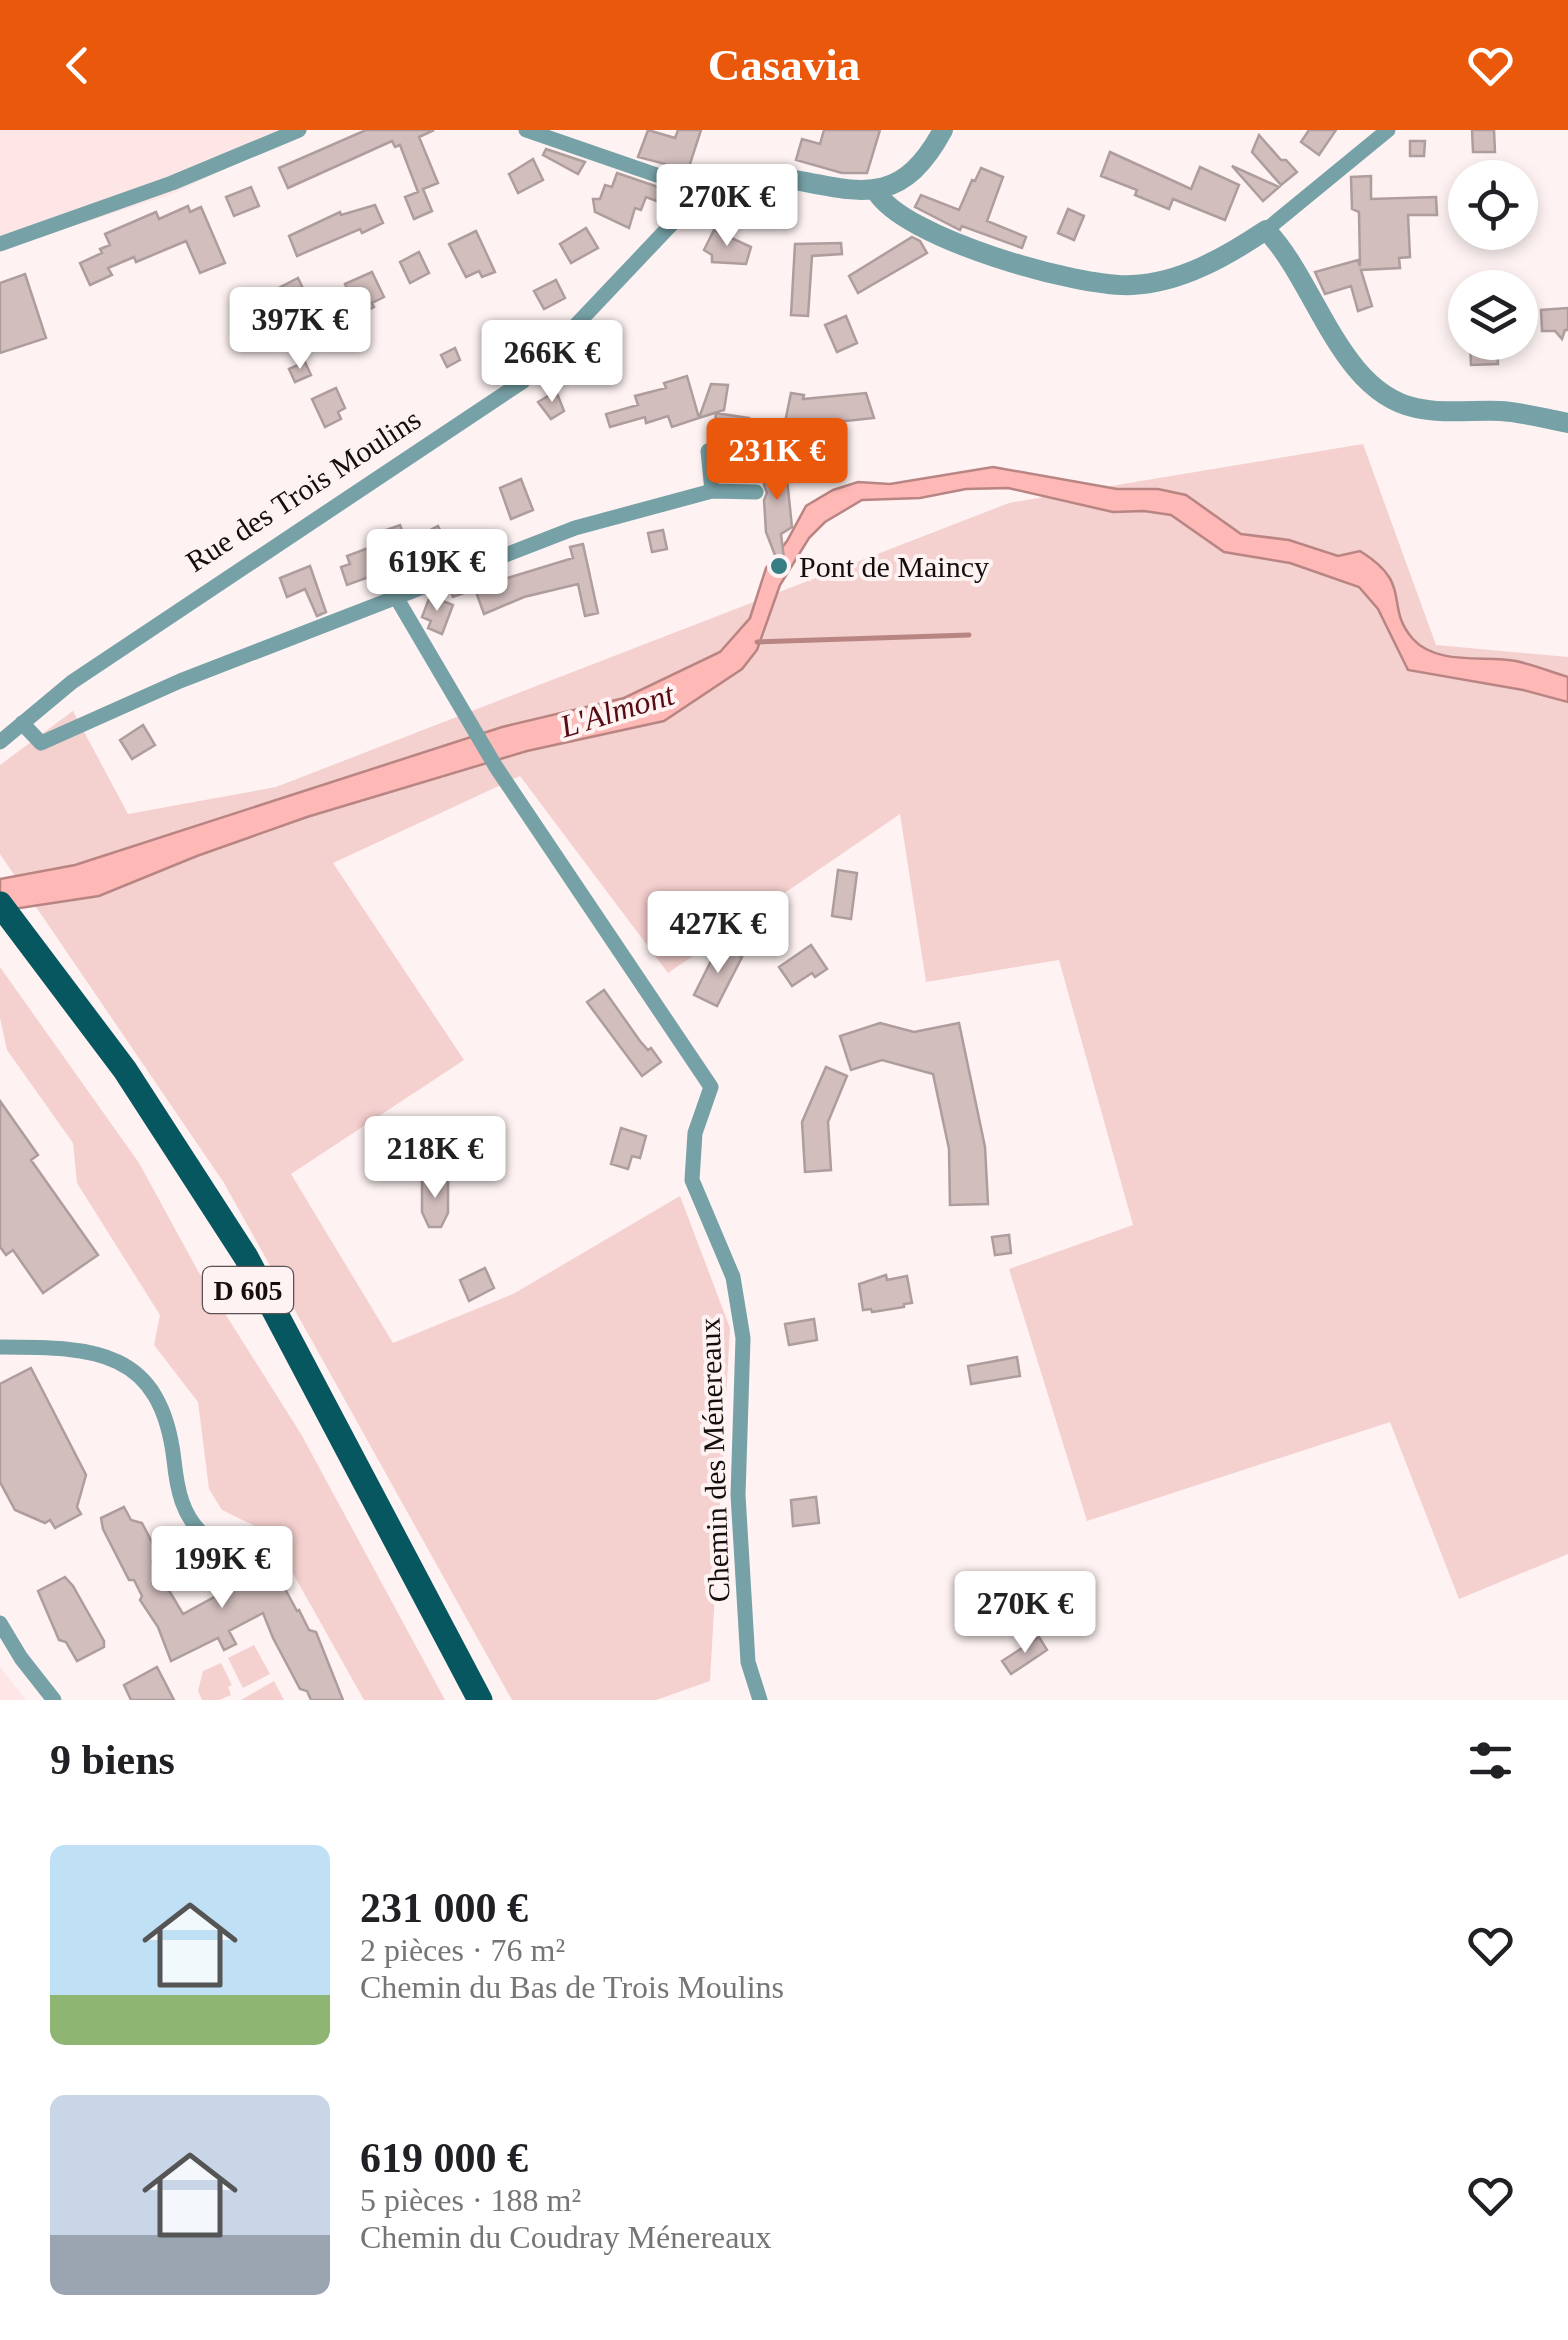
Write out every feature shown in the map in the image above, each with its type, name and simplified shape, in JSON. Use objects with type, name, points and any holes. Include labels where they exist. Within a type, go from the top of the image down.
[{"type":"main road","name":"D 605","points":[[0,904],[150,1130],[255,1302],[466,1700]]},
{"type":"main road","name":"D 605","points":[[0,926],[68,1003],[165,1129],[246,1257],[480,1700]]},
{"type":"street","points":[[0,244],[172,184],[298,130]]},
{"type":"street","points":[[526,130],[703,190],[731,177],[760,174],[848,191],[876,192],[906,178],[932,151],[944,130]]},
{"type":"street","points":[[876,192],[899,214],[986,255],[1057,276],[1132,285],[1186,274],[1234,251],[1266,230],[1388,130]]},
{"type":"street","name":"Rue des Trois Moulins","points":[[0,742],[72,682],[522,382],[703,190]]},
{"type":"street","points":[[1266,230],[1295,269],[1353,365],[1386,397],[1412,408],[1442,412],[1503,411],[1568,423]]},
{"type":"street","points":[[708,451],[712,490]]},
{"type":"street","points":[[22,723],[41,743],[180,681],[575,528],[712,490],[756,492]]},
{"type":"street","name":"Chemin des Ménereaux","points":[[396,597],[496,767],[711,1088],[695,1133],[692,1180],[733,1277],[743,1338],[738,1495],[748,1662],[760,1700]]},
{"type":"street","points":[[0,1347],[74,1348],[96,1353],[119,1362],[148,1384],[167,1416],[186,1514],[208,1539],[272,1558]]},
{"type":"street","points":[[0,1623],[54,1700]]},
{"type":"shaded area","points":[[0,130],[308,130],[172,194],[0,250]]},
{"type":"shaded area","points":[[1363,444],[1436,645],[1568,657],[1568,1554],[1459,1599],[1390,1422],[1087,1521],[1009,1269],[1133,1225],[1059,960],[926,982],[900,814],[668,973],[520,776],[333,863],[464,1060],[291,1174],[393,1343],[513,1294],[680,1196],[730,1328],[710,1681],[656,1700],[512,1700],[224,1183],[0,854],[0,765],[73,711],[128,814],[276,787],[1009,503]]},
{"type":"shaded area","points":[[0,967],[139,1163],[198,1271],[301,1434],[445,1700],[364,1700],[286,1561],[267,1552],[261,1529],[222,1510],[209,1489],[198,1402],[154,1345],[160,1315],[77,1183],[73,1143],[7,1050],[0,1018]]},
{"type":"shaded area","points":[[254,1645],[270,1674],[243,1688],[228,1658]]},
{"type":"shaded area","points":[[221,1663],[232,1685],[228,1687],[231,1695],[202,1700],[198,1691],[203,1671]]},
{"type":"shaded area","points":[[0,1667],[7,1676],[26,1700],[0,1700]]},
{"type":"shaded area","points":[[274,1681],[284,1700],[241,1700]]},
{"type":"water","name":"L'Almont","points":[[993,467],[1117,489],[1158,489],[1186,495],[1241,534],[1289,540],[1338,556],[1360,551],[1387,574],[1404,627],[1423,647],[1448,656],[1516,661],[1568,677],[1568,702],[1408,670],[1378,609],[1359,587],[1290,563],[1224,552],[1171,515],[1113,512],[1008,488],[862,500],[825,522],[809,538],[780,585],[757,650],[742,669],[664,721],[527,751],[307,817],[99,896],[0,911],[0,879],[75,865],[502,727],[624,698],[720,652],[750,618],[766,568],[787,541],[806,506],[833,490],[858,482],[890,484]]},
{"type":"building","points":[[366,130],[434,130],[419,137],[438,183],[423,189],[432,211],[414,219],[405,197],[418,192],[400,145],[395,147],[392,141],[288,188],[279,168]]},
{"type":"building","points":[[648,130],[675,138],[678,130],[701,130],[688,170],[638,157]]},
{"type":"building","points":[[824,130],[880,130],[867,173],[842,173],[796,160],[802,139],[820,144]]},
{"type":"building","points":[[1309,130],[1336,130],[1319,155],[1301,142]]},
{"type":"building","points":[[1472,130],[1494,130],[1495,152],[1473,152]]},
{"type":"building","points":[[1259,135],[1297,172],[1281,185],[1252,152]]},
{"type":"building","points":[[1410,141],[1425,141],[1424,156],[1410,156]]},
{"type":"building","points":[[546,149],[585,162],[578,174],[543,155]]},
{"type":"building","points":[[1110,152],[1191,189],[1200,167],[1239,185],[1225,220],[1173,199],[1169,209],[1135,195],[1137,190],[1101,176]]},
{"type":"building","points":[[533,159],[543,180],[518,193],[509,174]]},
{"type":"building","points":[[1232,166],[1279,187],[1263,201]]},
{"type":"building","points":[[981,168],[1003,177],[987,221],[1026,237],[1022,248],[962,226],[960,230],[915,207],[921,195],[959,210]]},
{"type":"building","points":[[617,173],[664,189],[659,202],[646,197],[641,210],[635,208],[629,228],[595,212],[593,199],[600,199],[605,185],[612,187]]},
{"type":"building","points":[[1371,176],[1371,199],[1436,197],[1437,215],[1408,215],[1410,257],[1399,258],[1400,268],[1361,270],[1372,306],[1358,311],[1351,286],[1325,294],[1315,272],[1358,260],[1360,266],[1359,212],[1352,209],[1351,177]]},
{"type":"building","points":[[251,187],[259,206],[234,216],[226,197]]},
{"type":"building","points":[[375,205],[383,223],[297,256],[289,236],[340,212],[341,215]]},
{"type":"building","points":[[188,206],[190,212],[201,207],[225,263],[200,273],[186,241],[136,262],[134,257],[108,268],[112,275],[90,285],[80,263],[110,245],[105,234],[156,212],[159,219]]},
{"type":"building","points":[[1068,209],[1084,216],[1074,240],[1058,233]]},
{"type":"building","points":[[586,228],[598,248],[571,263],[560,244]]},
{"type":"building","points":[[714,230],[751,247],[746,264],[712,262],[712,255],[704,250]]},
{"type":"building","points":[[476,231],[495,272],[482,277],[479,271],[466,277],[449,244]]},
{"type":"building","points":[[912,237],[920,241],[927,253],[858,293],[849,276]]},
{"type":"building","points":[[841,243],[842,254],[812,256],[808,316],[791,315],[795,244]]},
{"type":"building","points":[[419,252],[429,273],[410,283],[400,262]]},
{"type":"building","points":[[372,272],[384,297],[354,317],[345,298],[350,296],[345,284]]},
{"type":"building","points":[[25,274],[46,338],[0,353],[0,283]]},
{"type":"building","points":[[298,278],[309,301],[302,303],[305,308],[297,311],[299,315],[277,325],[266,303],[277,298],[273,291]]},
{"type":"building","points":[[556,280],[565,298],[544,309],[534,291]]},
{"type":"building","points":[[1568,308],[1568,330],[1562,339],[1555,331],[1542,331],[1541,310]]},
{"type":"building","points":[[846,316],[857,343],[837,352],[825,325]]},
{"type":"building","points":[[455,348],[460,360],[447,367],[441,355]]},
{"type":"building","points":[[593,349],[603,371],[581,380],[572,357]]},
{"type":"building","points":[[1471,360],[1498,360],[1498,364],[1471,365]]},
{"type":"building","points":[[305,362],[311,375],[295,382],[289,369]]},
{"type":"building","points":[[687,376],[699,418],[672,427],[668,416],[646,423],[645,417],[610,427],[606,414],[638,405],[635,396],[666,388],[664,383]]},
{"type":"building","points":[[711,384],[728,385],[724,410],[699,418]]},
{"type":"building","points":[[336,388],[345,408],[338,412],[341,419],[325,427],[312,399]]},
{"type":"building","points":[[556,391],[564,411],[551,419],[538,402]]},
{"type":"building","points":[[791,393],[804,395],[803,399],[866,393],[874,418],[817,424],[817,419],[785,422]]},
{"type":"building","points":[[716,413],[749,418],[745,437],[714,431]]},
{"type":"building","points":[[784,450],[792,527],[781,534],[785,567],[780,568],[766,532],[764,485],[769,452]]},
{"type":"building","points":[[521,479],[533,510],[511,519],[500,488]]},
{"type":"building","points":[[400,525],[409,549],[375,562],[378,570],[347,585],[341,567],[350,564],[347,556],[379,544],[375,534]]},
{"type":"building","points":[[438,526],[448,545],[426,556],[417,537]]},
{"type":"building","points":[[663,530],[667,549],[652,552],[648,533]]},
{"type":"building","points":[[583,544],[598,613],[585,616],[578,584],[524,597],[484,614],[475,589],[453,597],[450,588],[472,580],[475,588],[573,558],[570,547]]},
{"type":"building","points":[[310,566],[326,612],[317,616],[305,589],[287,597],[280,578]]},
{"type":"building","points":[[430,596],[453,605],[442,634],[428,628],[431,621],[422,617]]},
{"type":"building","points":[[143,725],[155,745],[132,759],[120,740]]},
{"type":"building","points":[[838,870],[857,873],[851,919],[832,916]]},
{"type":"building","points":[[719,945],[742,957],[717,1006],[694,995]]},
{"type":"building","points":[[811,945],[827,969],[792,986],[779,967]]},
{"type":"building","points":[[604,990],[640,1041],[661,1062],[642,1076],[587,1002]]},
{"type":"building","points":[[880,1023],[914,1032],[959,1023],[985,1147],[988,1204],[950,1205],[949,1149],[933,1074],[882,1060],[851,1070],[840,1036]]},
{"type":"building","points":[[826,1067],[847,1076],[828,1122],[831,1170],[805,1172],[802,1122]]},
{"type":"building","points":[[0,1101],[38,1155],[31,1160],[98,1255],[43,1293],[13,1250],[6,1255],[0,1247]]},
{"type":"building","points":[[621,1128],[646,1136],[640,1158],[632,1156],[628,1169],[611,1164]]},
{"type":"building","points":[[422,1178],[448,1178],[448,1213],[441,1227],[429,1227],[422,1212]]},
{"type":"building","points":[[1009,1235],[1011,1253],[995,1255],[992,1237]]},
{"type":"building","points":[[485,1268],[494,1288],[469,1301],[460,1280]]},
{"type":"building","points":[[886,1275],[887,1280],[907,1276],[912,1303],[872,1312],[863,1310],[859,1284]]},
{"type":"building","points":[[814,1319],[817,1340],[789,1345],[785,1324]]},
{"type":"building","points":[[1017,1357],[1020,1376],[971,1384],[968,1366]]},
{"type":"building","points":[[31,1368],[86,1475],[77,1507],[81,1514],[55,1528],[50,1520],[45,1523],[15,1510],[0,1482],[0,1384]]},
{"type":"building","points":[[816,1497],[819,1523],[793,1526],[791,1500]]},
{"type":"building","points":[[124,1507],[131,1520],[142,1523],[156,1550],[152,1562],[183,1614],[262,1571],[278,1576],[309,1630],[316,1632],[343,1700],[311,1700],[307,1691],[300,1689],[263,1613],[229,1631],[236,1644],[224,1650],[218,1638],[171,1661],[134,1580],[129,1580],[103,1529],[101,1518]]},
{"type":"building","points":[[65,1577],[104,1641],[104,1647],[77,1661],[66,1642],[59,1640],[38,1591]]},
{"type":"building","points":[[1039,1637],[1047,1650],[1011,1674],[1002,1661]]},
{"type":"building","points":[[157,1667],[174,1700],[131,1700],[124,1685]]},
{"type":"waterway","points":[[757,642],[969,635]]},
{"type":"place","name":"Pont de Maincy","points":[[779,566]]}]
